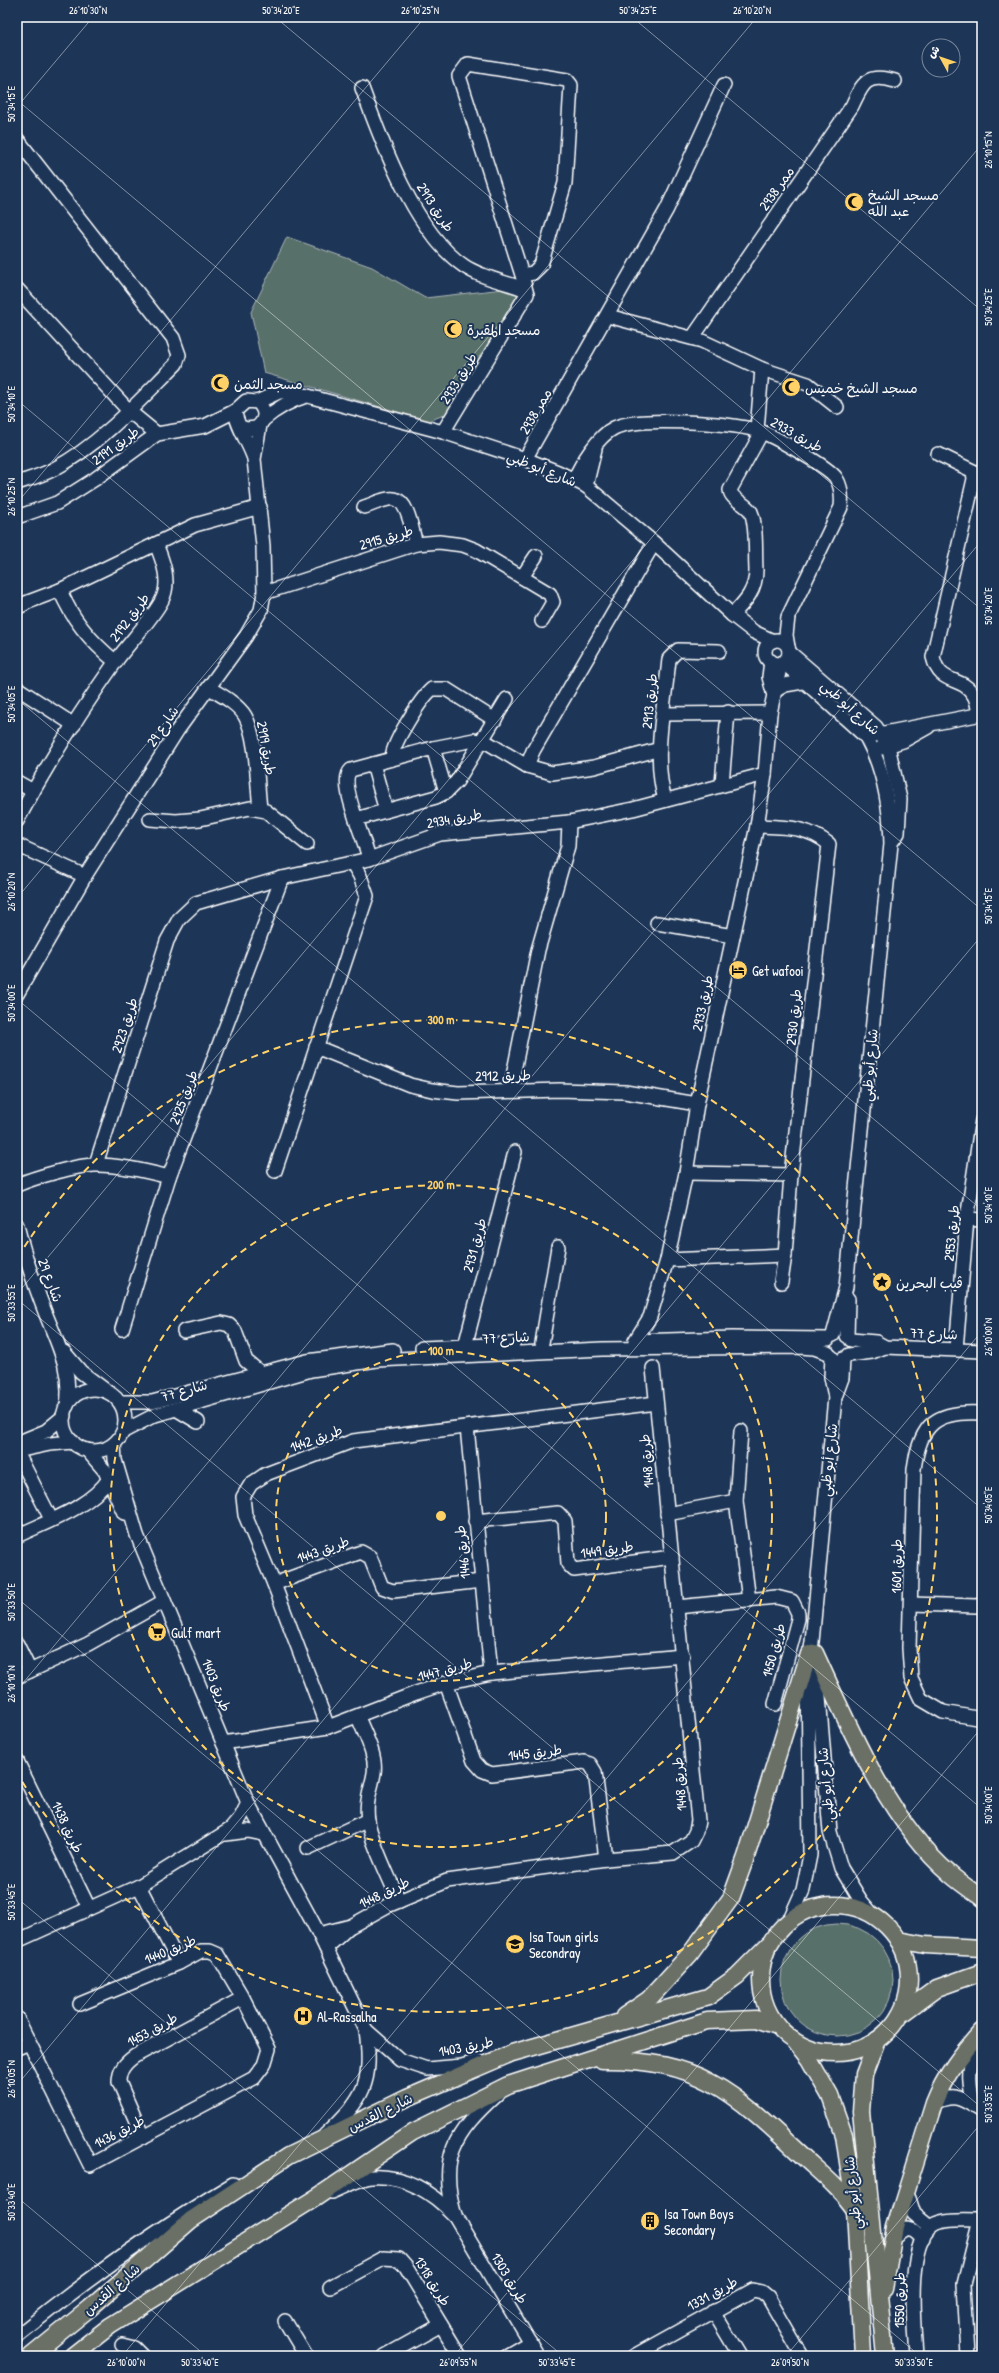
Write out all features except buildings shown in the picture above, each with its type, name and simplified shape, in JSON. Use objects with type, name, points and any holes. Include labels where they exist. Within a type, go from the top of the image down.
[{"type":"main road","points":[[812,1650],[859,1745],[895,1809],[920,1842],[950,1874],[982,1898]]},
{"type":"main road","points":[[616,2022],[649,1998],[690,1954],[731,1898],[746,1858],[812,1650]]},
{"type":"main road","name":"شارع القدس","points":[[30,2356],[90,2308],[191,2220],[288,2156],[407,2098],[512,2053],[616,2022],[708,1997],[737,1976],[769,1944],[789,1921],[808,1910],[830,1905],[852,1907],[873,1915],[887,1926],[898,1940],[906,1957],[909,1977],[907,1996],[900,2015]]},
{"type":"main road","points":[[898,1940],[925,1945],[982,1948]]},
{"type":"main road","points":[[769,1944],[763,1961],[760,1978],[762,1995],[767,2012],[777,2026],[796,2043],[812,2050],[828,2054],[846,2053],[862,2048],[877,2040],[890,2028],[900,2015],[937,1988],[982,1972]]},
{"type":"main road","name":"شارع القدس","points":[[72,2356],[110,2326],[317,2197],[413,2132],[508,2085],[707,2021],[756,2019],[777,2026]]},
{"type":"main road","points":[[881,2313],[892,2239],[906,2189],[934,2103],[940,2087],[953,2066],[982,2033]]},
{"type":"main road","name":"شارع أبو ظبي","points":[[877,2040],[864,2074],[861,2111],[885,2356]]},
{"type":"main road","name":"شارع أبو ظبي","points":[[796,2043],[820,2077],[838,2115],[849,2158],[855,2210],[863,2356]]},
{"type":"main road","points":[[573,2065],[602,2060],[631,2060],[660,2064],[689,2072],[716,2084],[741,2100],[763,2119],[840,2192],[855,2210]]},
{"type":"street","points":[[522,275],[533,273],[541,265],[561,201],[565,183],[571,85],[567,80],[468,64],[459,76],[522,275],[526,295]]},
{"type":"street","name":"ممر 2938","points":[[693,337],[852,106],[863,84],[869,79],[882,78],[895,81]]},
{"type":"street","name":"ممر 2938","points":[[525,460],[608,316],[667,209],[724,85]]},
{"type":"street","name":"طريق 2913","points":[[362,88],[376,126],[407,194],[437,240],[451,256],[466,267],[526,295]]},
{"type":"street","points":[[17,138],[174,338],[179,355],[176,364],[129,411],[78,455],[52,471],[17,483]]},
{"type":"street","points":[[17,289],[129,411],[157,434]]},
{"type":"street","name":"طريق 2933","points":[[443,432],[526,295]]},
{"type":"street","points":[[608,316],[651,328],[693,337],[762,369],[808,384],[837,407]]},
{"type":"street","points":[[732,615],[750,596],[756,579],[751,513],[744,504],[732,496],[730,490],[760,431],[762,369]]},
{"type":"street","name":"شارع أبو ظبي","points":[[257,402],[279,392],[293,392],[443,432],[525,460],[586,486],[654,543],[732,615],[881,733],[888,746],[900,799],[898,832],[891,844]]},
{"type":"street","points":[[205,426],[240,426],[251,429],[281,406],[306,396]]},
{"type":"street","points":[[240,426],[235,416],[235,411],[246,401],[257,402],[264,412],[262,422]]},
{"type":"street","name":"طريق 2191","points":[[17,517],[57,503],[95,479],[157,434],[205,426],[235,411]]},
{"type":"street","name":"شارع 29","points":[[254,459],[262,422]]},
{"type":"street","name":"طريق 2933","points":[[574,480],[580,467],[596,447],[600,439],[614,428],[632,424],[696,422],[760,431],[829,471],[836,478],[842,497],[838,517],[788,617],[779,627],[778,652],[769,677],[773,692],[765,774],[757,826],[697,1104],[686,1173],[667,1260],[650,1317],[638,1345]]},
{"type":"street","name":"شارع 29","points":[[17,994],[21,977],[62,920],[85,876],[177,730],[246,636],[261,610],[264,593],[260,507],[254,459],[240,426]]},
{"type":"street","name":"طريق 2933","points":[[586,486],[596,447]]},
{"type":"street","points":[[866,737],[881,733],[930,726],[981,715],[974,694],[965,686],[945,677],[936,669],[933,657],[974,479],[973,471],[938,454]]},
{"type":"street","points":[[364,507],[390,499],[400,502],[404,507],[416,544]]},
{"type":"street","points":[[17,608],[28,602],[60,590],[195,525],[260,507]]},
{"type":"street","name":"طريق 2915","points":[[264,593],[416,544],[439,542],[463,545],[476,550],[553,597],[553,602],[542,621]]},
{"type":"street","points":[[527,766],[533,751],[654,543]]},
{"type":"street","name":"طريق 2192","points":[[17,821],[33,791],[74,725],[116,662],[162,600],[166,583],[163,564],[156,544]]},
{"type":"street","points":[[522,577],[536,556]]},
{"type":"street","name":"طريق 2192","points":[[60,590],[74,619],[86,634],[116,662]]},
{"type":"street","name":"طريق 2913","points":[[665,800],[659,770],[671,655],[682,649],[719,652]]},
{"type":"street","points":[[773,692],[792,683],[810,678]]},
{"type":"street","name":"شارع أبو ظبي","points":[[810,678],[866,737],[873,750],[884,786],[891,844],[846,1287],[831,1337]]},
{"type":"street","points":[[17,688],[74,725]]},
{"type":"street","name":"طريق 2919","points":[[209,688],[238,708],[245,716],[252,736],[260,808]]},
{"type":"street","points":[[392,759],[398,740],[432,689],[446,689],[495,720]]},
{"type":"street","points":[[356,819],[436,797],[446,792],[457,781],[507,700]]},
{"type":"street","points":[[664,714],[728,712],[770,713]]},
{"type":"street","points":[[722,784],[728,712]]},
{"type":"street","points":[[873,750],[910,738],[930,726]]},
{"type":"street","points":[[369,859],[364,839],[352,807],[346,776],[354,769],[433,748],[466,741],[482,742],[527,766],[552,773],[594,767],[660,750]]},
{"type":"street","points":[[433,748],[446,792]]},
{"type":"street","points":[[373,764],[386,811]]},
{"type":"street","name":"طريق 2934","points":[[196,903],[282,878],[353,864],[440,834],[569,822],[665,800],[765,774]]},
{"type":"street","points":[[17,782],[33,791]]},
{"type":"street","points":[[150,818],[188,820],[250,808],[260,808],[307,844]]},
{"type":"street","points":[[510,1091],[538,950],[568,846],[569,822]]},
{"type":"street","name":"طريق 2930","points":[[757,826],[799,828],[818,835],[829,844],[791,1175],[785,1255],[781,1282]]},
{"type":"street","points":[[17,845],[85,876]]},
{"type":"street","points":[[275,1170],[367,896],[360,876],[353,864]]},
{"type":"street","name":"طريق 2925","points":[[122,1329],[169,1177],[282,878]]},
{"type":"street","name":"طريق 2923","points":[[96,1164],[168,941],[179,919],[196,903]]},
{"type":"street","points":[[657,923],[733,936]]},
{"type":"street","name":"طريق 2912","points":[[316,1047],[410,1085],[424,1088],[458,1092],[510,1091],[633,1093],[697,1104]]},
{"type":"street","name":"طريق 2953","points":[[956,1349],[967,1219],[982,1120]]},
{"type":"street","name":"طريق 2931","points":[[465,1346],[515,1152]]},
{"type":"street","points":[[17,1184],[31,1179],[96,1164],[140,1169],[169,1177]]},
{"type":"street","points":[[686,1173],[791,1175]]},
{"type":"street","points":[[967,1219],[982,1220]]},
{"type":"street","name":"شارع 29","points":[[17,1225],[24,1257],[60,1346],[68,1375],[65,1411]]},
{"type":"street","points":[[542,1343],[558,1247]]},
{"type":"street","points":[[667,1260],[785,1255]]},
{"type":"street","name":"شارع أبو ظبي","points":[[846,1287],[849,1311],[849,1338]]},
{"type":"street","points":[[650,1317],[652,1329],[661,1344],[653,1368]]},
{"type":"street","points":[[184,1331],[221,1323],[229,1324],[235,1331],[246,1361],[261,1373]]},
{"type":"street","points":[[840,1333],[849,1338],[852,1348],[838,1356],[826,1346],[831,1337],[840,1333]]},
{"type":"street","name":"شارع 77","points":[[124,1431],[147,1418],[176,1409],[311,1370],[350,1363],[412,1357],[661,1344],[732,1338],[831,1337]]},
{"type":"street","name":"شارع 77","points":[[849,1338],[876,1342],[885,1347]]},
{"type":"street","name":"شارع 77","points":[[120,1402],[152,1402],[261,1373],[341,1355],[465,1346],[542,1343],[638,1345]]},
{"type":"street","name":"شارع 77","points":[[661,1344],[800,1347],[814,1348],[838,1356],[872,1352],[885,1347],[982,1351]]},
{"type":"street","name":"طريق 1448","points":[[319,1934],[351,1926],[399,1901],[447,1881],[606,1859],[673,1853],[687,1844],[696,1831],[698,1821],[683,1656],[667,1514],[653,1368],[638,1345]]},
{"type":"street","name":"شارع 29","points":[[60,1346],[81,1372],[108,1392]]},
{"type":"street","name":"شارع أبو ظبي","points":[[789,1921],[803,1890],[810,1856],[808,1699],[835,1397],[831,1377],[838,1356]]},
{"type":"street","points":[[237,1379],[246,1361]]},
{"type":"street","points":[[17,1443],[46,1430],[65,1411],[72,1398],[84,1391],[98,1389],[108,1392],[120,1402],[125,1416],[124,1431],[114,1444],[101,1450],[87,1450],[73,1442],[64,1426],[65,1411]]},
{"type":"street","name":"طريق 1442","points":[[328,1727],[274,1584],[245,1515],[243,1497],[251,1484],[266,1474],[353,1441],[656,1403]]},
{"type":"street","points":[[176,1409],[198,1422]]},
{"type":"street","name":"طريق 1601","points":[[982,1413],[943,1415],[928,1428],[917,1447],[914,1469],[909,1648],[911,1678],[921,1699],[944,1712],[982,1719]]},
{"type":"street","name":"طريق 1446","points":[[467,1427],[475,1520],[492,1673]]},
{"type":"street","points":[[741,1431],[736,1501],[749,1600]]},
{"type":"street","points":[[51,1519],[17,1452],[50,1444],[73,1442]]},
{"type":"street","name":"طريق 1403","points":[[114,1444],[117,1467],[137,1535],[248,1803],[263,1834],[319,1934],[366,2030],[370,2056],[366,2082],[352,2109],[318,2142]]},
{"type":"street","name":"طريق 1403","points":[[87,1450],[109,1479],[118,1500],[137,1535]]},
{"type":"street","points":[[17,1536],[88,1501],[100,1491],[109,1479]]},
{"type":"street","points":[[88,1501],[118,1500]]},
{"type":"street","points":[[667,1514],[736,1501]]},
{"type":"street","name":"طريق 1449","points":[[475,1520],[558,1513],[565,1521],[568,1564],[574,1570],[672,1557]]},
{"type":"street","name":"طريق 1443","points":[[274,1584],[360,1552],[367,1554],[372,1560],[382,1587],[385,1590],[393,1591],[482,1581]]},
{"type":"street","name":"طريق 1450","points":[[678,1607],[784,1597],[792,1601],[798,1612],[775,1704]]},
{"type":"street","points":[[17,1677],[88,1644],[164,1601]]},
{"type":"street","points":[[911,1604],[977,1606],[982,1604]]},
{"type":"street","points":[[17,1644],[30,1671]]},
{"type":"street","name":"شارع أبو ظبي","points":[[812,1650],[830,1832],[834,1850],[847,1879],[873,1915]]},
{"type":"street","name":"طريق 1447","points":[[223,1743],[328,1727],[446,1683],[492,1673],[683,1656]]},
{"type":"street","name":"طريق 1445","points":[[446,1683],[474,1761],[482,1770],[492,1774],[584,1762],[593,1768],[606,1859]]},
{"type":"street","points":[[358,1717],[372,1757],[374,1772],[369,1788],[368,1820],[399,1901]]},
{"type":"street","name":"طريق 1438","points":[[18,1763],[89,1908]]},
{"type":"street","points":[[17,1941],[139,1886],[225,1834],[241,1817],[248,1803]]},
{"type":"street","points":[[308,1848],[368,1820]]},
{"type":"street","points":[[225,1834],[240,1831],[263,1834]]},
{"type":"street","points":[[139,1886],[179,1963]]},
{"type":"street","name":"طريق 1448","points":[[326,1948],[351,1926]]},
{"type":"street","name":"طريق 1440","points":[[80,2004],[179,1963],[201,1951],[210,1951],[217,1954],[243,1998],[269,2049]]},
{"type":"street","name":"طريق 1453","points":[[143,2137],[119,2082],[119,2075],[125,2065],[135,2056],[243,1998]]},
{"type":"street","name":"طريق 1436","points":[[17,2018],[23,2046],[90,2164],[254,2078],[264,2065],[269,2049]]},
{"type":"street","name":"طريق 1403","points":[[366,2030],[400,2060],[427,2069],[462,2066],[512,2053]]},
{"type":"street","points":[[978,2108],[969,2086],[969,2067],[982,2033]]},
{"type":"street","name":"طريق 1303","points":[[455,2216],[448,2192],[448,2171],[451,2151],[464,2129],[478,2111],[508,2085]]},
{"type":"street","points":[[934,2103],[944,2098],[956,2097],[978,2108]]},
{"type":"street","name":"طريق 1303","points":[[317,2197],[372,2177],[404,2181],[438,2199],[455,2216],[538,2356]]},
{"type":"street","points":[[20,2333],[95,2275],[172,2222],[235,2182],[255,2178]]},
{"type":"street","points":[[906,2189],[914,2214],[930,2227],[942,2222],[981,2220],[964,2284],[968,2356]]},
{"type":"street","name":"طريق 1550","points":[[916,2356],[912,2287],[917,2257],[923,2239],[930,2227]]},
{"type":"street","points":[[892,2239],[907,2229],[914,2231],[923,2239]]},
{"type":"street","name":"طريق 1318","points":[[330,2287],[383,2258],[394,2257],[403,2262],[460,2356]]},
{"type":"street","name":"طريق 1331","points":[[634,2356],[748,2291],[762,2292],[768,2298],[802,2356]]},
{"type":"street","points":[[713,2311],[740,2356]]},
{"type":"street","points":[[285,2321],[306,2356]]},
{"type":"street","name":"طريق 1318","points":[[385,2356],[441,2325]]},
{"type":"street","points":[[506,2356],[530,2342]]},
{"type":"street","points":[[122,2345],[134,2348],[142,2356]]},
{"type":"green space","points":[[287,237],[372,267],[425,298],[512,288],[527,299],[447,414],[428,421],[264,373],[251,312]]},
{"type":"green space","points":[[837,1924],[858,1928],[876,1941],[889,1959],[893,1980],[889,2001],[876,2019],[858,2032],[837,2036],[816,2032],[798,2019],[785,2001],[781,1980],[785,1959],[798,1941],[816,1928]]},
{"type":"place","name":"مسجد الشيخ عبد الله","points":[[854,202]]},
{"type":"place","name":"مسجد المقبرة","points":[[453,329]]},
{"type":"place","name":"مسجد الثمن","points":[[220,383]]},
{"type":"place","name":"مسجد الشيخ خميس","points":[[791,387]]},
{"type":"place","name":"Get wafooi","points":[[738,970]]},
{"type":"place","name":"ڤيب البحرين","points":[[882,1282]]},
{"type":"place","name":"Gulf mart","points":[[157,1632]]},
{"type":"place","name":"Isa Town girls Secondray","points":[[515,1944]]},
{"type":"place","name":"Al-Rassalha","points":[[303,2016]]},
{"type":"place","name":"Isa Town Boys Secondary","points":[[650,2221]]}]
